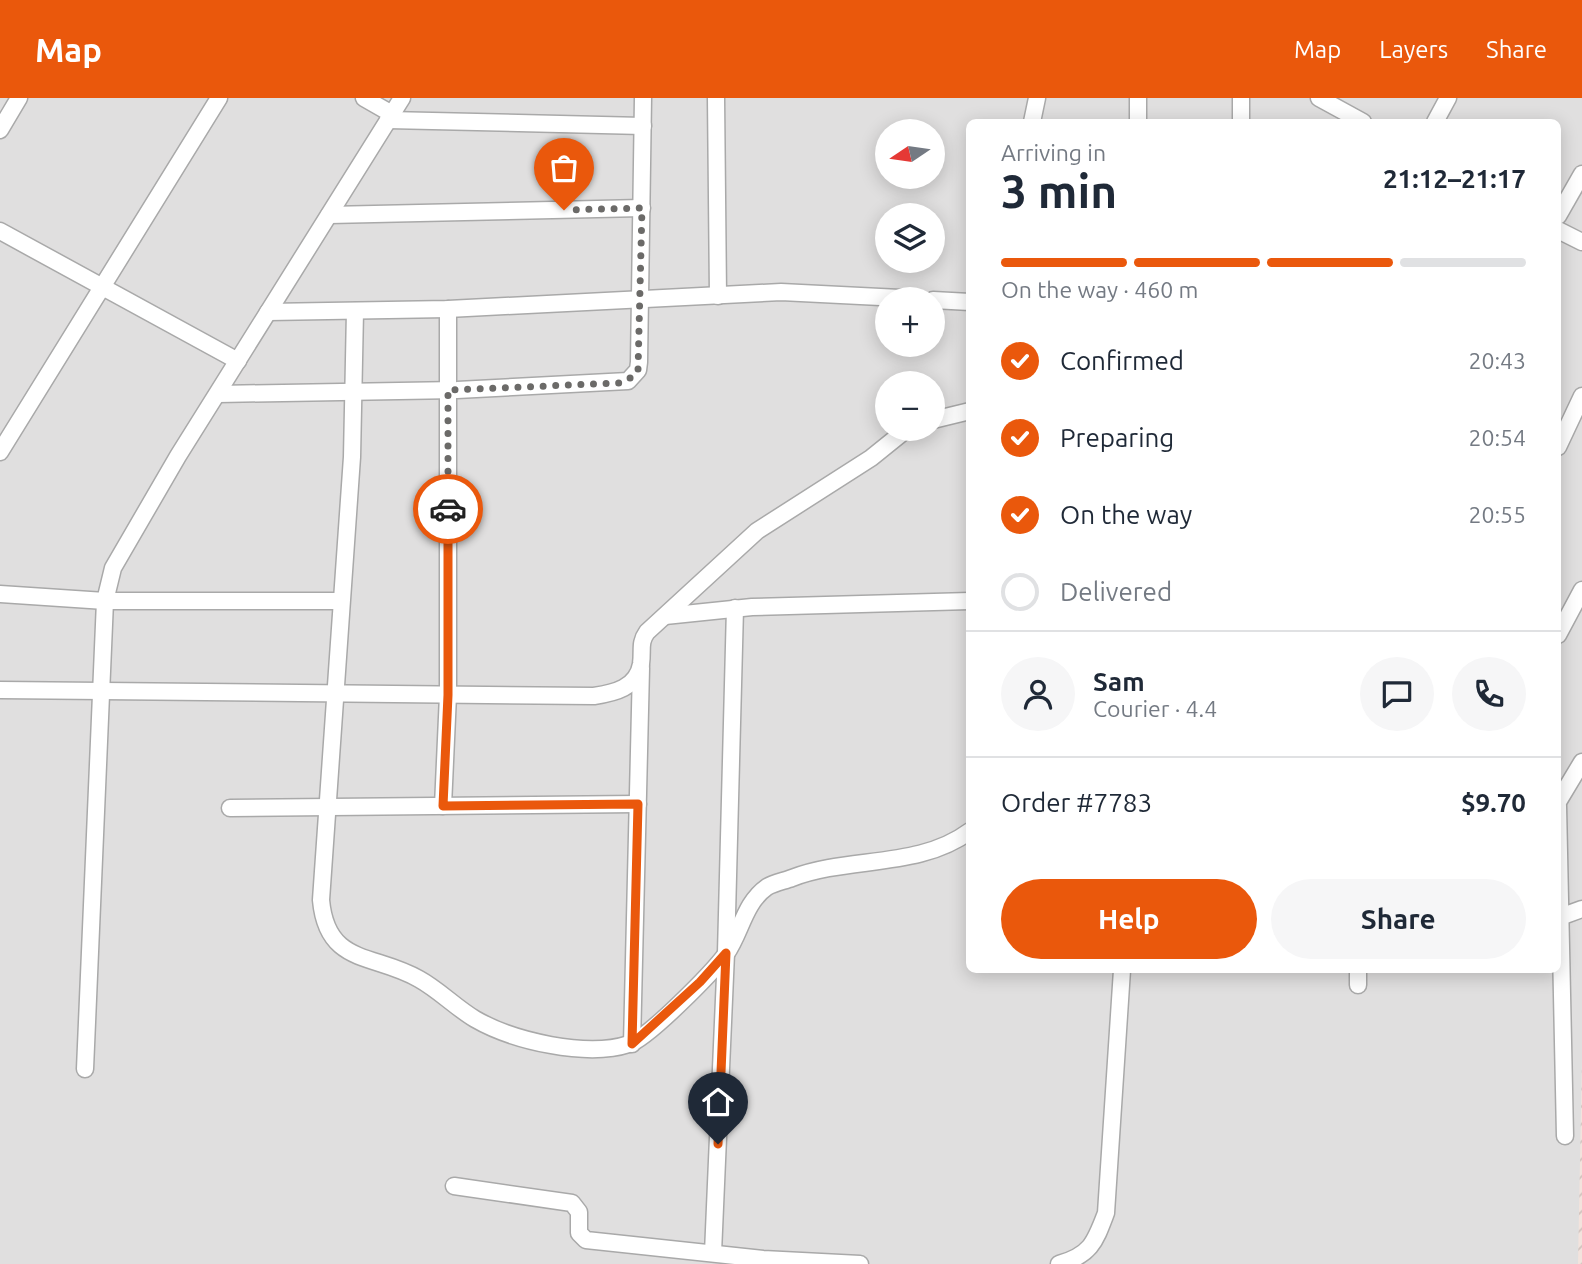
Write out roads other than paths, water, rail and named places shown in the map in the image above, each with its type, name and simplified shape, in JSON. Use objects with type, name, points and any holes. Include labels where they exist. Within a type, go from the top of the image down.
[{"type":"street","points":[[0,130],[19,98]]},
{"type":"street","points":[[0,452],[219,98]]},
{"type":"street","points":[[364,98],[390,117],[643,125]]},
{"type":"street","points":[[85,1069],[105,601],[113,568],[402,98]]},
{"type":"street","points":[[218,394],[354,393],[628,381],[638,370],[643,98]]},
{"type":"street","points":[[716,98],[718,296]]},
{"type":"street","points":[[1033,119],[1037,98]]},
{"type":"street","points":[[1138,98],[1138,119]]},
{"type":"street","points":[[1241,98],[1241,119]]},
{"type":"street","points":[[1319,98],[1348,118]]},
{"type":"street","points":[[1437,119],[1448,98]]},
{"type":"street","points":[[1561,211],[1582,174]]},
{"type":"street","points":[[329,215],[642,208]]},
{"type":"street","points":[[0,231],[238,361]]},
{"type":"street","points":[[1561,232],[1582,242]]},
{"type":"street","points":[[268,312],[448,309],[781,292],[875,297]]},
{"type":"street","points":[[945,301],[966,302]]},
{"type":"street","points":[[443,806],[448,695],[448,309]]},
{"type":"street","points":[[355,311],[354,393],[321,900],[326,926],[342,948],[357,958],[404,970],[476,1019],[513,1035],[587,1050],[632,1044],[700,982],[726,953],[750,905],[768,887],[818,868],[925,853],[943,847],[966,833]]},
{"type":"street","points":[[1561,441],[1582,396]]},
{"type":"street","points":[[945,417],[966,412]]},
{"type":"street","points":[[632,1044],[641,641],[757,531],[871,458],[892,441]]},
{"type":"street","points":[[1561,629],[1582,590]]},
{"type":"street","points":[[0,594],[105,601],[341,601]]},
{"type":"street","points":[[665,616],[735,608],[966,601]]},
{"type":"street","points":[[713,1253],[726,953],[735,608]]},
{"type":"street","points":[[0,690],[594,696],[616,693],[626,687],[641,666]]},
{"type":"street","points":[[1561,799],[1582,762]]},
{"type":"street","points":[[230,808],[638,804]]},
{"type":"street","points":[[1561,918],[1582,909]]},
{"type":"street","points":[[1561,962],[1565,1136]]},
{"type":"street","points":[[1059,1264],[1076,1259],[1094,1244],[1106,1213],[1122,973]]},
{"type":"street","points":[[454,1186],[572,1203],[579,1212],[579,1233],[586,1240],[776,1260],[860,1264]]}]
